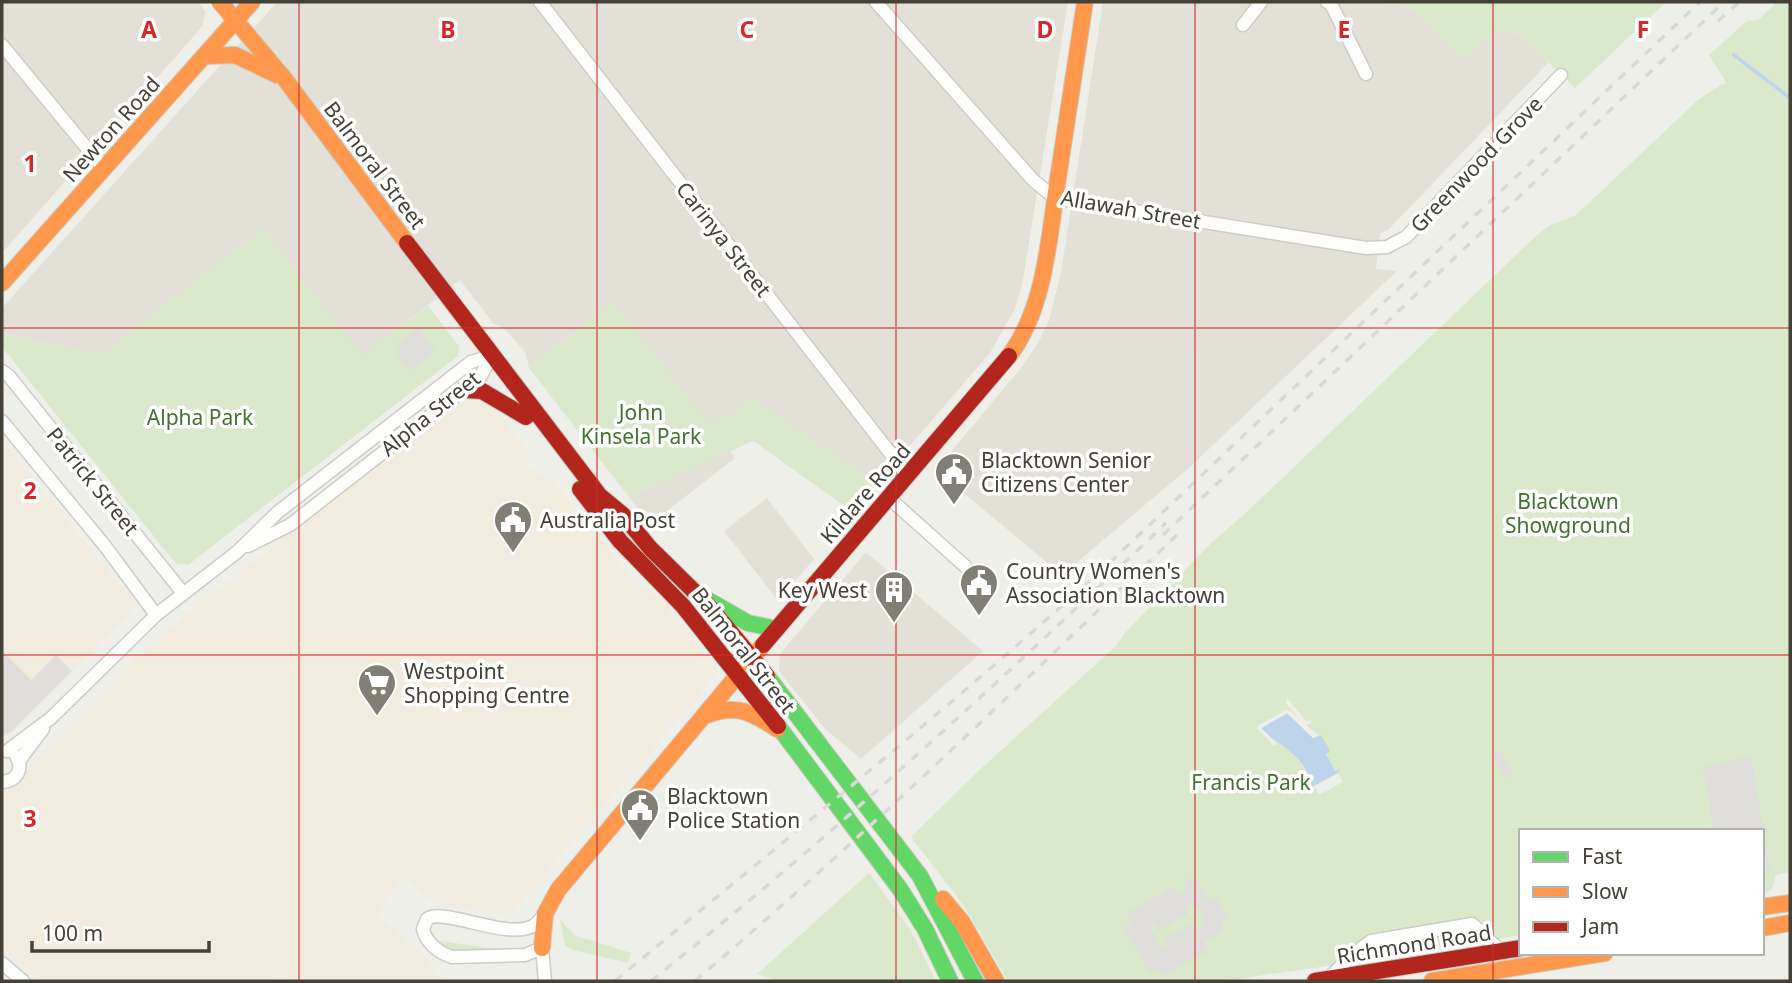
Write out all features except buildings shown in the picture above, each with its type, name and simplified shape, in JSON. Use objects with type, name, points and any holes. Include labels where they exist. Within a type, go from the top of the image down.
[{"type":"main road","name":"Balmoral Street","points":[[220,2],[284,78],[491,356],[600,496],[623,515],[650,548],[697,594],[753,658],[920,876],[975,981]]},
{"type":"main road","name":"Newton Road","points":[[2,283],[251,2]]},
{"type":"main road","name":"Kildare Road","points":[[542,948],[545,914],[558,890],[997,372],[1024,332],[1040,288],[1085,2]]},
{"type":"main road","points":[[205,55],[235,55],[284,78]]},
{"type":"main road","name":"Balmoral Street","points":[[491,356],[497,378],[620,541],[683,606],[900,889],[925,929],[950,981]]},
{"type":"main road","points":[[463,390],[482,391],[526,417]]},
{"type":"main road","points":[[697,594],[754,627],[778,629]]},
{"type":"main road","points":[[704,716],[719,710],[741,709],[753,713],[783,733]]},
{"type":"main road","points":[[920,876],[962,922],[996,981]]},
{"type":"main road","points":[[1764,907],[1790,903]]},
{"type":"main road","points":[[1764,928],[1790,923]]},
{"type":"main road","name":"Richmond Road","points":[[1321,980],[1397,974],[1519,948]]},
{"type":"main road","name":"Richmond Road","points":[[1432,981],[1593,955]]},
{"type":"street","name":"Carinya Street","points":[[540,2],[908,476]]},
{"type":"street","name":"Allawah Street","points":[[876,2],[1033,180],[1055,198],[1366,248],[1387,247]]},
{"type":"street","points":[[1243,25],[1261,2]]},
{"type":"street","points":[[1327,2],[1331,4],[1366,74]]},
{"type":"street","points":[[2,45],[104,169]]},
{"type":"street","name":"Greenwood Grove","points":[[1387,247],[1406,237],[1561,75]]},
{"type":"street","name":"Alpha Street","points":[[237,552],[290,525],[481,376],[491,356]]},
{"type":"street","name":"Alpha Street","points":[[5,751],[51,718],[156,615],[237,552],[278,512],[471,362],[491,356]]},
{"type":"street","name":"Patrick Street","points":[[2,372],[9,376],[183,593]]},
{"type":"street","name":"Patrick Street","points":[[2,421],[105,546],[156,615]]},
{"type":"street","points":[[889,498],[966,567]]},
{"type":"street","name":"Alpha Street","points":[[2,782],[17,776],[19,761],[51,718]]},
{"type":"street","points":[[5,751],[15,754],[19,761]]},
{"type":"street","points":[[545,914],[530,927],[515,929],[436,915],[427,919],[423,929],[428,941],[442,953],[452,957],[525,956],[542,948],[545,981]]},
{"type":"street","points":[[1321,980],[1371,941],[1472,924],[1502,951]]},
{"type":"street","points":[[2,962],[23,981]]},
{"type":"shaded area","points":[[2,2],[199,2],[205,12],[203,25],[193,37],[2,253]]},
{"type":"shaded area","points":[[277,2],[1068,2],[1022,286],[1014,311],[990,353],[877,484],[753,399],[733,414],[710,425],[613,302],[529,368],[526,354],[506,330],[493,323],[460,280],[362,357],[263,229],[99,356],[2,333],[2,308]]},
{"type":"shaded area","points":[[1103,2],[1378,2],[1412,9],[1465,61],[1496,29],[1520,34],[1549,62],[1388,230],[1380,233],[1376,269],[1397,271],[1190,467],[1062,575],[936,470],[1021,368],[1049,320],[1061,272]]},
{"type":"shaded area","points":[[418,327],[436,351],[409,371],[397,356],[401,352],[396,345]]},
{"type":"shaded area","name":"Westpoint Shopping Centre","points":[[481,400],[493,407],[533,456],[527,464],[530,468],[548,480],[551,478],[629,575],[643,589],[665,603],[666,609],[672,615],[674,613],[717,669],[717,674],[511,913],[505,915],[441,905],[426,897],[403,877],[378,914],[427,960],[444,981],[287,981],[281,974],[269,981],[39,981],[2,948],[2,793],[146,648],[205,599],[449,412],[464,402]]},
{"type":"shaded area","points":[[2,441],[137,606],[2,743]]},
{"type":"shaded area","points":[[730,451],[735,458],[650,524],[629,497]]},
{"type":"shaded area","points":[[767,498],[814,559],[778,601],[724,531]]},
{"type":"shaded area","points":[[866,552],[983,651],[861,759],[825,729],[779,671],[780,654]]},
{"type":"shaded area","points":[[2,651],[31,680],[56,655],[72,671],[11,732],[2,735]]},
{"type":"shaded area","points":[[1500,751],[1513,773],[1505,778],[1492,755]]},
{"type":"shaded area","points":[[1751,756],[1763,829],[1714,829],[1703,768]]},
{"type":"shaded area","points":[[1764,834],[1770,870],[1764,871]]},
{"type":"shaded area","points":[[1194,876],[1209,901],[1217,897],[1228,918],[1221,923],[1224,930],[1204,942],[1208,951],[1162,976],[1158,968],[1149,972],[1124,927],[1132,922],[1127,913],[1173,887],[1178,896],[1184,893],[1187,888],[1184,882]],"holes":[[[1190,904],[1198,908],[1204,919],[1203,927],[1198,931],[1193,924],[1164,939],[1168,948],[1161,947],[1151,931],[1152,925],[1155,923],[1159,931],[1188,914],[1184,906]]]},
{"type":"green space","points":[[1378,2],[1666,2],[1575,88],[1520,34],[1496,29],[1465,61],[1412,9]]},
{"type":"green space","points":[[1777,2],[1790,2],[1790,872],[1776,875],[1772,889],[1764,894],[1764,829],[1519,829],[1519,935],[1222,981],[1008,981],[964,906],[911,837],[975,774],[1117,645],[1123,635],[1212,542],[1248,511],[1538,234],[1551,225],[1576,215],[1699,99],[1722,84],[1727,84],[1709,55],[1747,21],[1758,20]]},
{"type":"green space","name":"Alpha Park","points":[[263,229],[362,356],[428,306],[459,346],[458,356],[188,565],[176,564],[2,347],[2,333],[99,356]]},
{"type":"green space","name":"John Kinsela Park","points":[[613,302],[710,424],[733,414],[753,399],[877,484],[853,512],[753,441],[629,497],[529,368]]},
{"type":"green space","points":[[869,873],[910,929],[936,981],[779,981],[757,974]]},
{"type":"green space","points":[[560,919],[574,935],[631,953],[628,963],[565,946]]},
{"type":"green space","points":[[435,940],[514,952],[448,951]]},
{"type":"water","points":[[1286,713],[1313,738],[1321,735],[1330,751],[1326,754],[1335,771],[1340,769],[1338,773],[1343,782],[1319,795],[1314,786],[1311,787],[1309,776],[1299,759],[1261,728]]},
{"type":"pier","points":[[1287,698],[1307,722],[1310,720],[1312,723],[1306,725],[1320,736],[1313,738],[1288,713],[1261,728],[1277,744],[1274,746],[1257,728],[1286,710],[1301,720],[1286,703]]},
{"type":"pier","points":[[1338,773],[1343,782],[1319,795],[1314,786]]},
{"type":"waterway","points":[[1734,55],[1790,98]]},
{"type":"railway","points":[[615,981],[800,829],[1103,569],[1700,2]]},
{"type":"railway","points":[[1163,535],[1724,2]]},
{"type":"railway","points":[[1718,21],[1739,2]]},
{"type":"railway","points":[[651,981],[784,871],[914,758],[1166,523]]},
{"type":"railway","points":[[695,981],[880,816],[1180,532]]},
{"type":"traffic: fast","points":[[706,599],[748,623],[777,629]]},
{"type":"traffic: fast","points":[[767,676],[920,876],[975,981]]},
{"type":"traffic: fast","points":[[778,726],[900,889],[925,929],[950,981]]},
{"type":"traffic: slow","points":[[220,2],[284,78],[407,243]]},
{"type":"traffic: slow","points":[[2,283],[252,2]]},
{"type":"traffic: slow","points":[[1009,356],[1022,336],[1031,314],[1044,268],[1085,2]]},
{"type":"traffic: slow","points":[[205,56],[235,55],[277,75]]},
{"type":"traffic: slow","points":[[542,948],[545,914],[558,890],[763,645]]},
{"type":"traffic: slow","points":[[707,715],[736,710],[752,714],[777,729]]},
{"type":"traffic: slow","points":[[943,899],[962,922],[996,981]]},
{"type":"traffic: slow","points":[[1764,907],[1790,903]]},
{"type":"traffic: slow","points":[[1764,928],[1790,923]]},
{"type":"traffic: slow","points":[[1432,981],[1593,955]]},
{"type":"traffic: jam","points":[[407,243],[600,496],[623,515],[650,548],[709,606],[767,676]]},
{"type":"traffic: jam","points":[[763,645],[1009,356]]},
{"type":"traffic: jam","points":[[463,390],[482,391],[526,417]]},
{"type":"traffic: jam","points":[[580,489],[620,541],[683,606],[778,726]]},
{"type":"traffic: jam","points":[[1315,981],[1519,948]]},
{"type":"place","name":"Blacktown Senior Citizens Center","points":[[954,506]]},
{"type":"place","name":"Australia Post","points":[[513,554]]},
{"type":"place","name":"Country Women's Association Blacktown","points":[[979,617]]},
{"type":"place","name":"Key West","points":[[894,624]]},
{"type":"place","name":"Westpoint Shopping Centre","points":[[377,717]]},
{"type":"place","name":"Blacktown Police Station","points":[[640,842]]},
{"type":"park label","name":"Blacktown Showground","points":[[1568,513]]},
{"type":"park label","name":"Francis Park","points":[[1251,782]]}]
